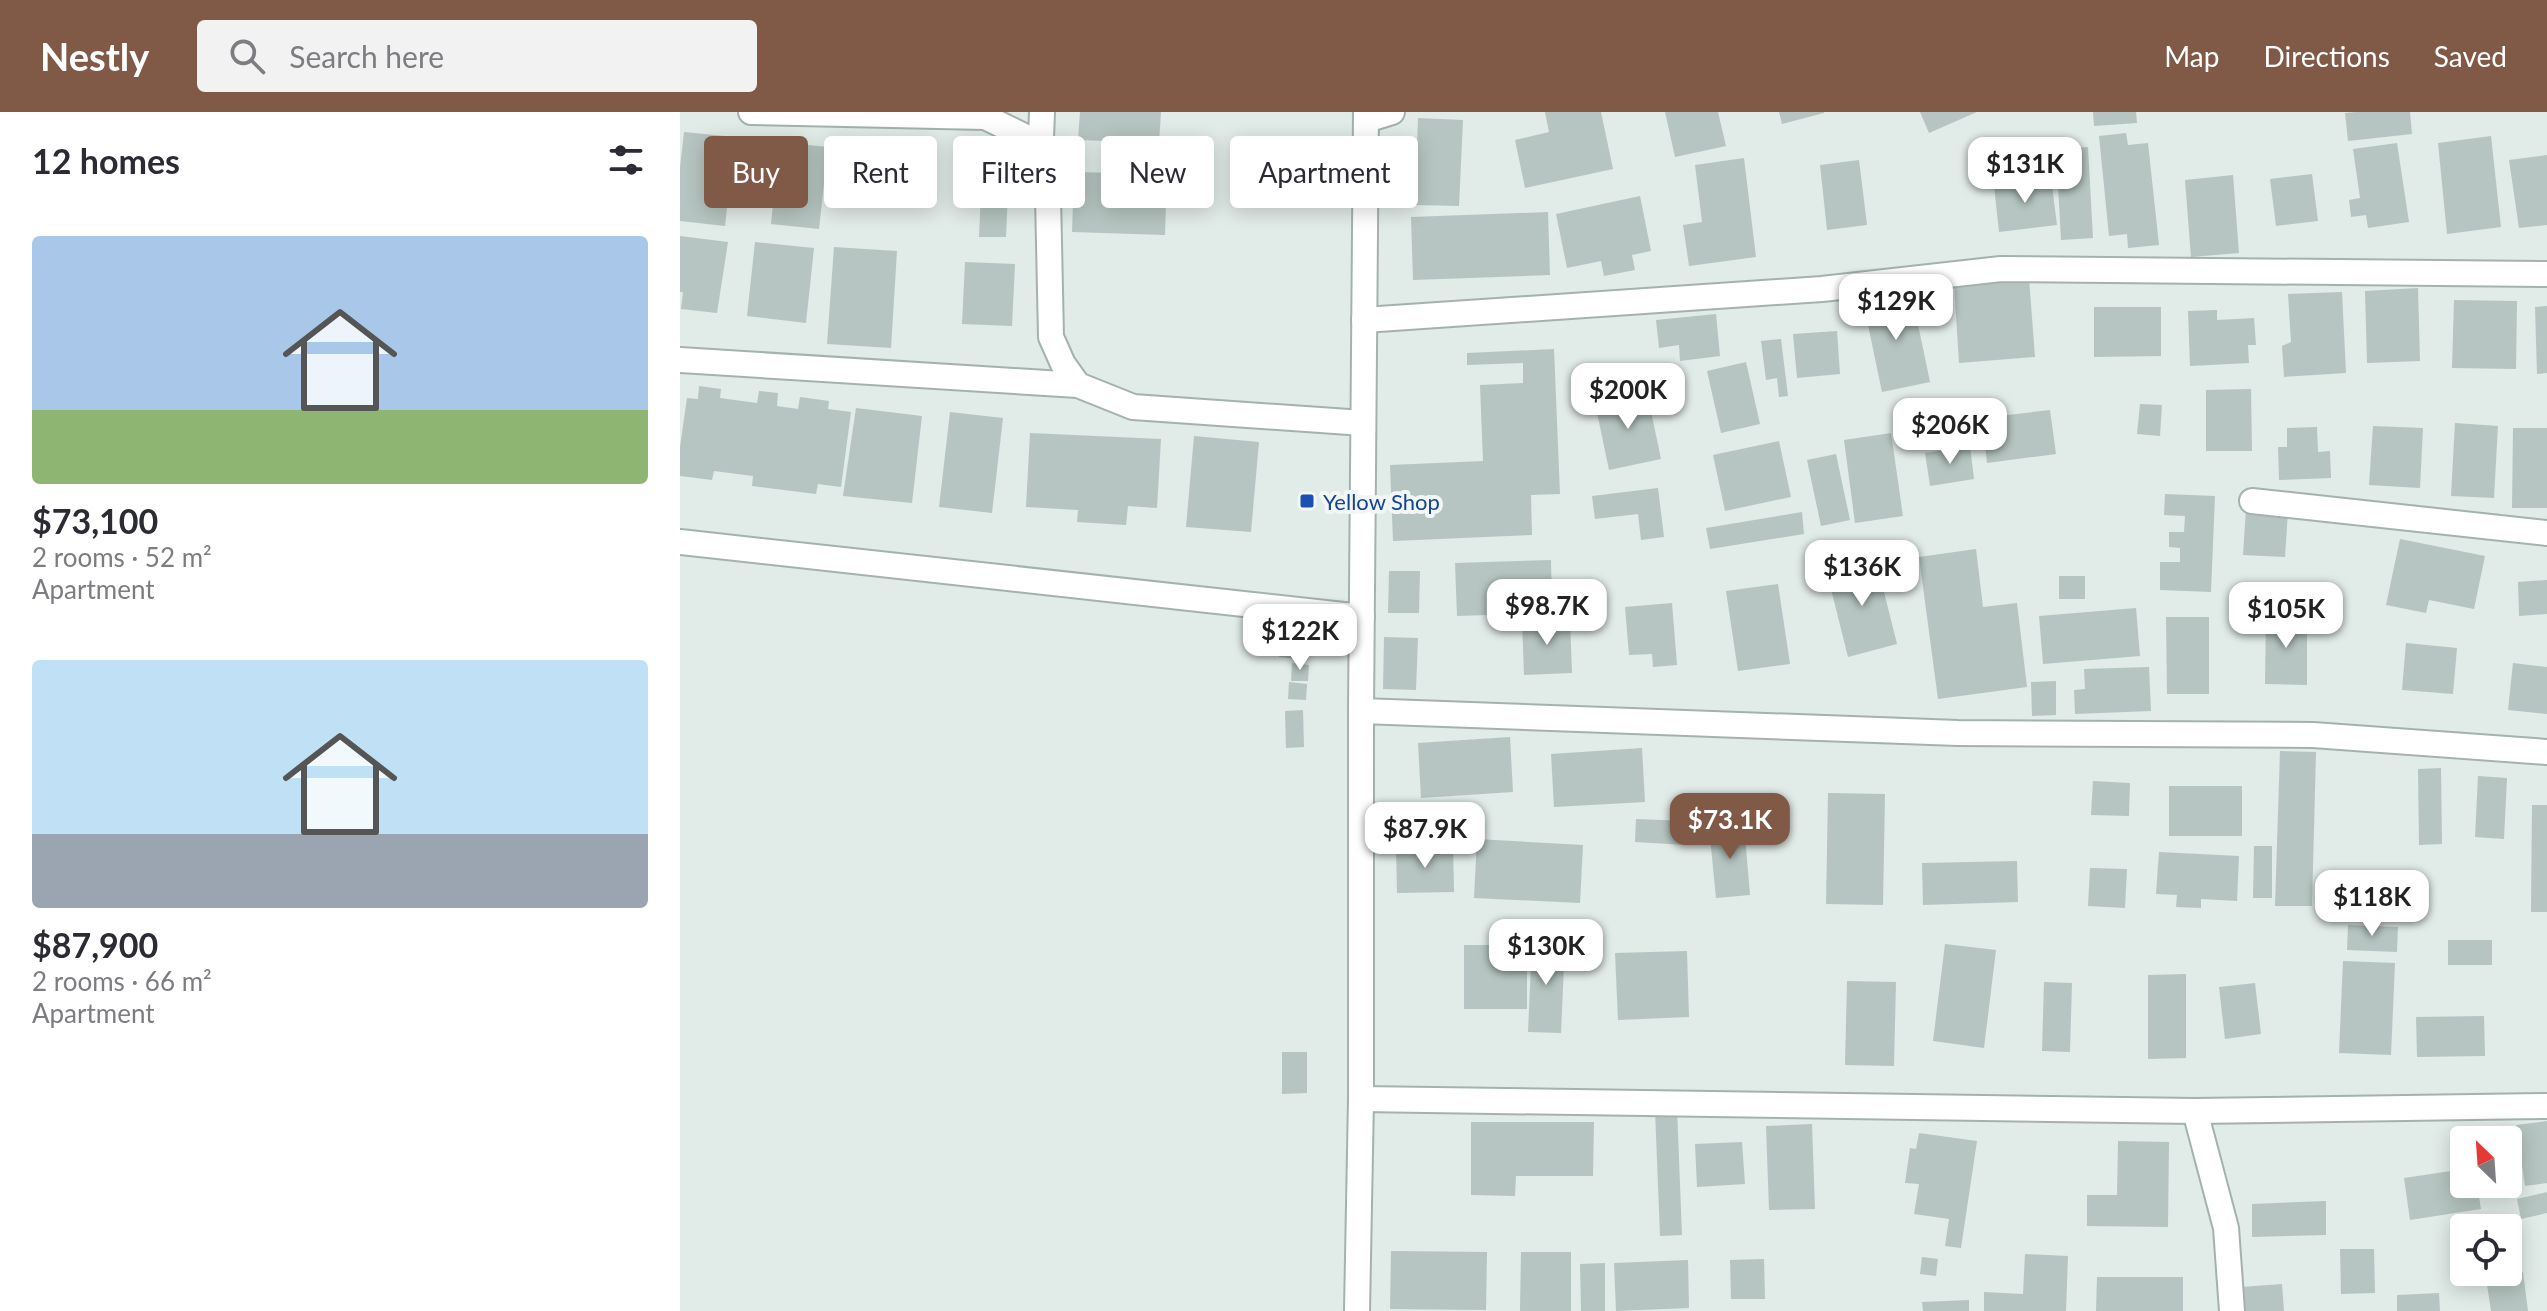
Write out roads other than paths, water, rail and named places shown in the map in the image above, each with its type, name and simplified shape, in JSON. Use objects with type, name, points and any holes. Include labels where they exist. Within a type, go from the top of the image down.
[{"type":"street","points":[[751,112],[985,117],[1023,136]]},
{"type":"street","points":[[1041,136],[1042,112]]},
{"type":"street","points":[[1357,1311],[1361,1099],[1366,116],[1392,112]]},
{"type":"street","points":[[1048,208],[1051,337],[1063,364],[1078,385]]},
{"type":"street","points":[[1364,320],[1822,289],[2001,269],[2547,274]]},
{"type":"street","points":[[680,360],[1078,385],[1133,407],[1363,423]]},
{"type":"street","points":[[2252,501],[2547,533]]},
{"type":"street","points":[[680,542],[1362,617]]},
{"type":"street","points":[[1361,711],[1958,733],[2313,735],[2547,752]]},
{"type":"street","points":[[1361,1099],[2195,1111],[2547,1106]]},
{"type":"street","points":[[2195,1111],[2226,1228],[2232,1311]]},
{"type":"place","name":"Yellow Shop","points":[[1307,501]]}]
